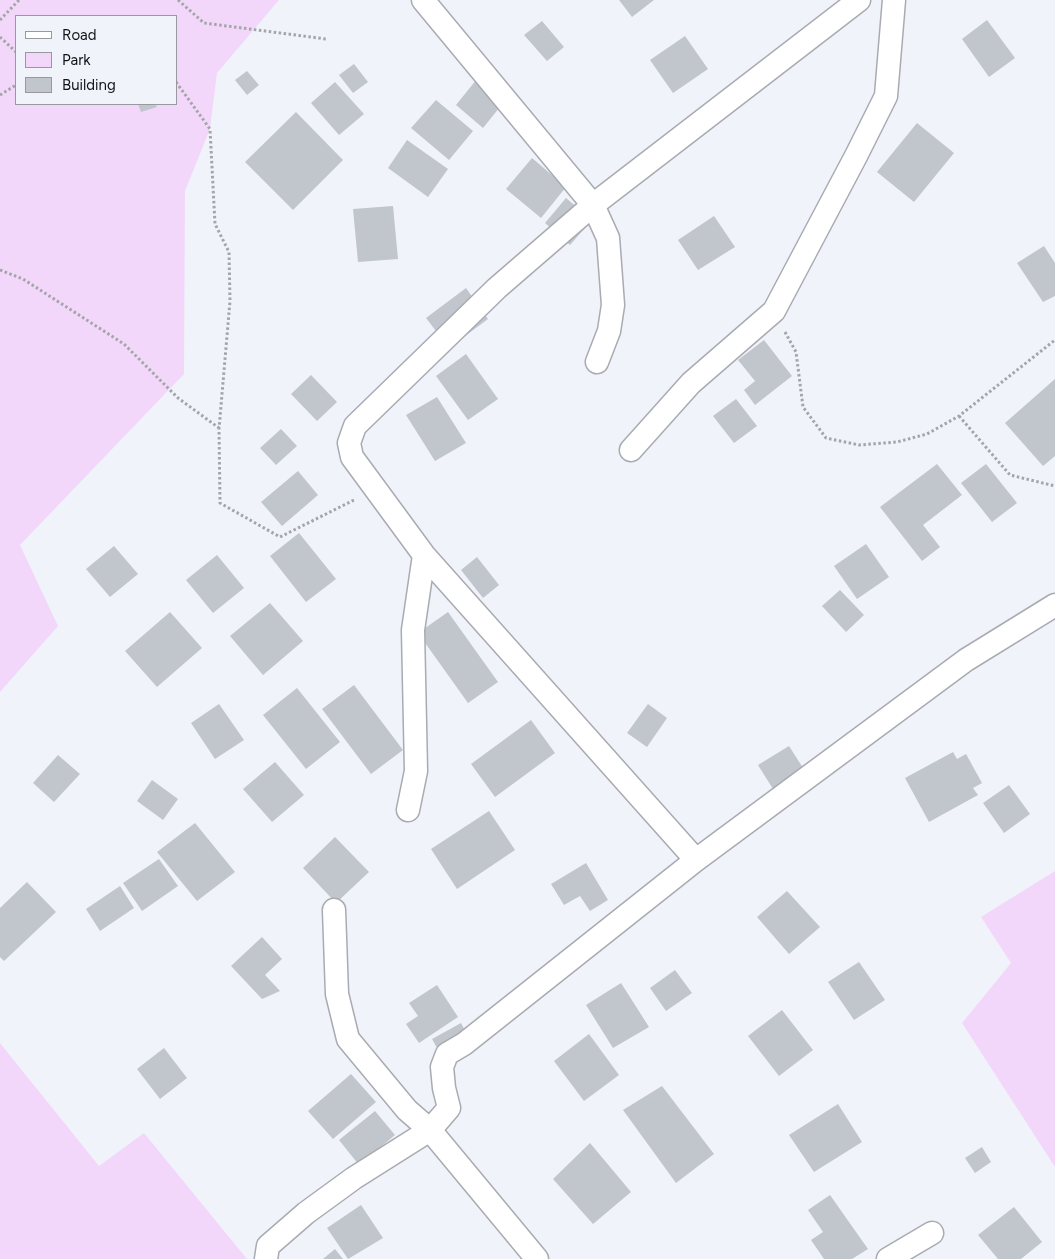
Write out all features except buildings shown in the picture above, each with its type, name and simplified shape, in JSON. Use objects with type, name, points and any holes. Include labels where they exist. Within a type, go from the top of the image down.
[{"type":"street","points":[[423,0],[593,205],[608,238],[613,305],[609,331],[597,362]]},
{"type":"street","points":[[696,860],[424,555],[352,457],[349,443],[355,426],[497,288],[593,205],[858,0]]},
{"type":"street","points":[[631,450],[691,384],[774,311],[886,96],[894,0]]},
{"type":"street","points":[[408,810],[416,770],[413,630],[424,555]]},
{"type":"street","points":[[266,1259],[268,1246],[306,1213],[354,1178],[430,1130],[448,1108],[442,1067],[447,1054],[464,1044],[696,860],[966,660],[1055,605]]},
{"type":"street","points":[[334,910],[337,994],[348,1039],[407,1110],[430,1130],[537,1259]]},
{"type":"street","points":[[888,1259],[932,1233]]},
{"type":"path","points":[[0,20],[19,0]]},
{"type":"path","points":[[178,0],[204,23],[326,39]]},
{"type":"path","points":[[0,37],[15,51]]},
{"type":"path","points":[[178,85],[210,128],[215,224],[228,252],[230,301],[219,429],[220,503],[280,537],[376,489]]},
{"type":"path","points":[[0,94],[15,86]]},
{"type":"path","points":[[0,270],[24,279],[124,344],[178,398],[219,429]]},
{"type":"path","points":[[774,311],[796,352],[803,406],[826,438],[859,445],[897,442],[927,434],[959,416],[1055,340]]},
{"type":"path","points":[[959,416],[1010,475],[1055,486]]},
{"type":"green space","points":[[0,0],[279,0],[217,73],[210,129],[185,191],[184,374],[20,545],[58,626],[0,692]]},
{"type":"green space","points":[[1055,871],[1055,1167],[962,1023],[1011,963],[981,917]]},
{"type":"green space","points":[[0,1043],[99,1166],[144,1133],[247,1259],[0,1259]]}]
